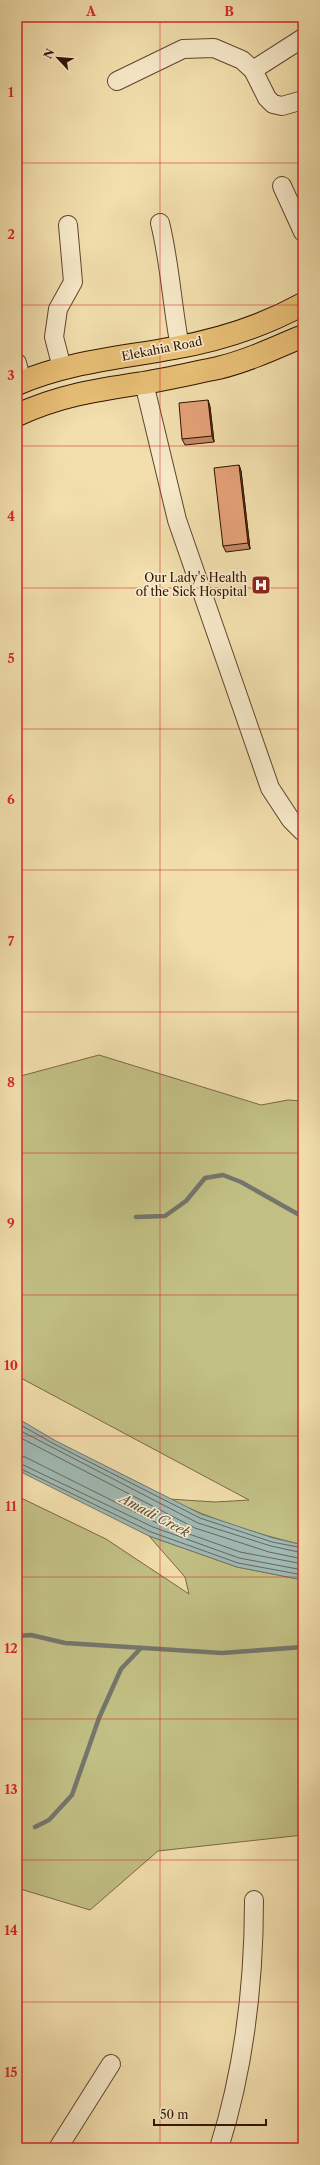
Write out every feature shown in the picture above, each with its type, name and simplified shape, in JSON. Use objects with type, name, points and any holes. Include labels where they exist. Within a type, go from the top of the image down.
[{"type":"main road","name":"Elekahia Road","points":[[19,376],[83,363],[180,347],[218,338],[259,325],[303,304]]},
{"type":"main road","points":[[17,415],[61,397],[100,388],[144,383],[220,367],[265,353],[303,336]]},
{"type":"street","points":[[253,70],[303,38]]},
{"type":"street","points":[[117,81],[183,49],[214,48],[242,60],[253,70],[267,98],[273,104],[282,106],[303,100]]},
{"type":"street","points":[[282,186],[303,232]]},
{"type":"street","points":[[160,222],[166,244],[174,316],[180,347]]},
{"type":"street","points":[[62,368],[54,337],[58,309],[73,282],[68,225]]},
{"type":"street","points":[[144,383],[177,520],[270,788],[291,820],[303,832]]},
{"type":"street","points":[[219,2148],[232,2107],[250,1989],[254,1900]]},
{"type":"street","points":[[58,2148],[111,2064]]},
{"type":"shaded area","points":[[99,1055],[261,1105],[288,1100],[303,1101],[303,1545],[235,1526],[202,1514],[169,1499],[215,1502],[249,1500],[17,1376],[17,1077]]},
{"type":"shaded area","points":[[17,1496],[106,1539],[189,1594],[185,1577],[149,1536],[237,1567],[303,1580],[303,1835],[158,1851],[90,1910],[17,1888]]},
{"type":"water","name":"Amadi Creek","points":[[17,1418],[56,1441],[201,1514],[273,1538],[303,1545],[303,1580],[237,1567],[149,1536],[17,1470]]},
{"type":"building","points":[[208,400],[212,436],[182,439],[179,403]]},
{"type":"building","points":[[239,465],[248,543],[223,546],[214,468]]},
{"type":"waterway","points":[[136,1217],[165,1216],[186,1201],[205,1178],[223,1175],[241,1182],[303,1217]]},
{"type":"waterway","points":[[17,1636],[31,1635],[65,1643],[222,1653],[303,1647]]},
{"type":"waterway","points":[[35,1827],[49,1820],[72,1795],[99,1718],[121,1669],[141,1648]]},
{"type":"place","name":"Our Lady's Health of the Sick Hospital","points":[[261,585]]}]
